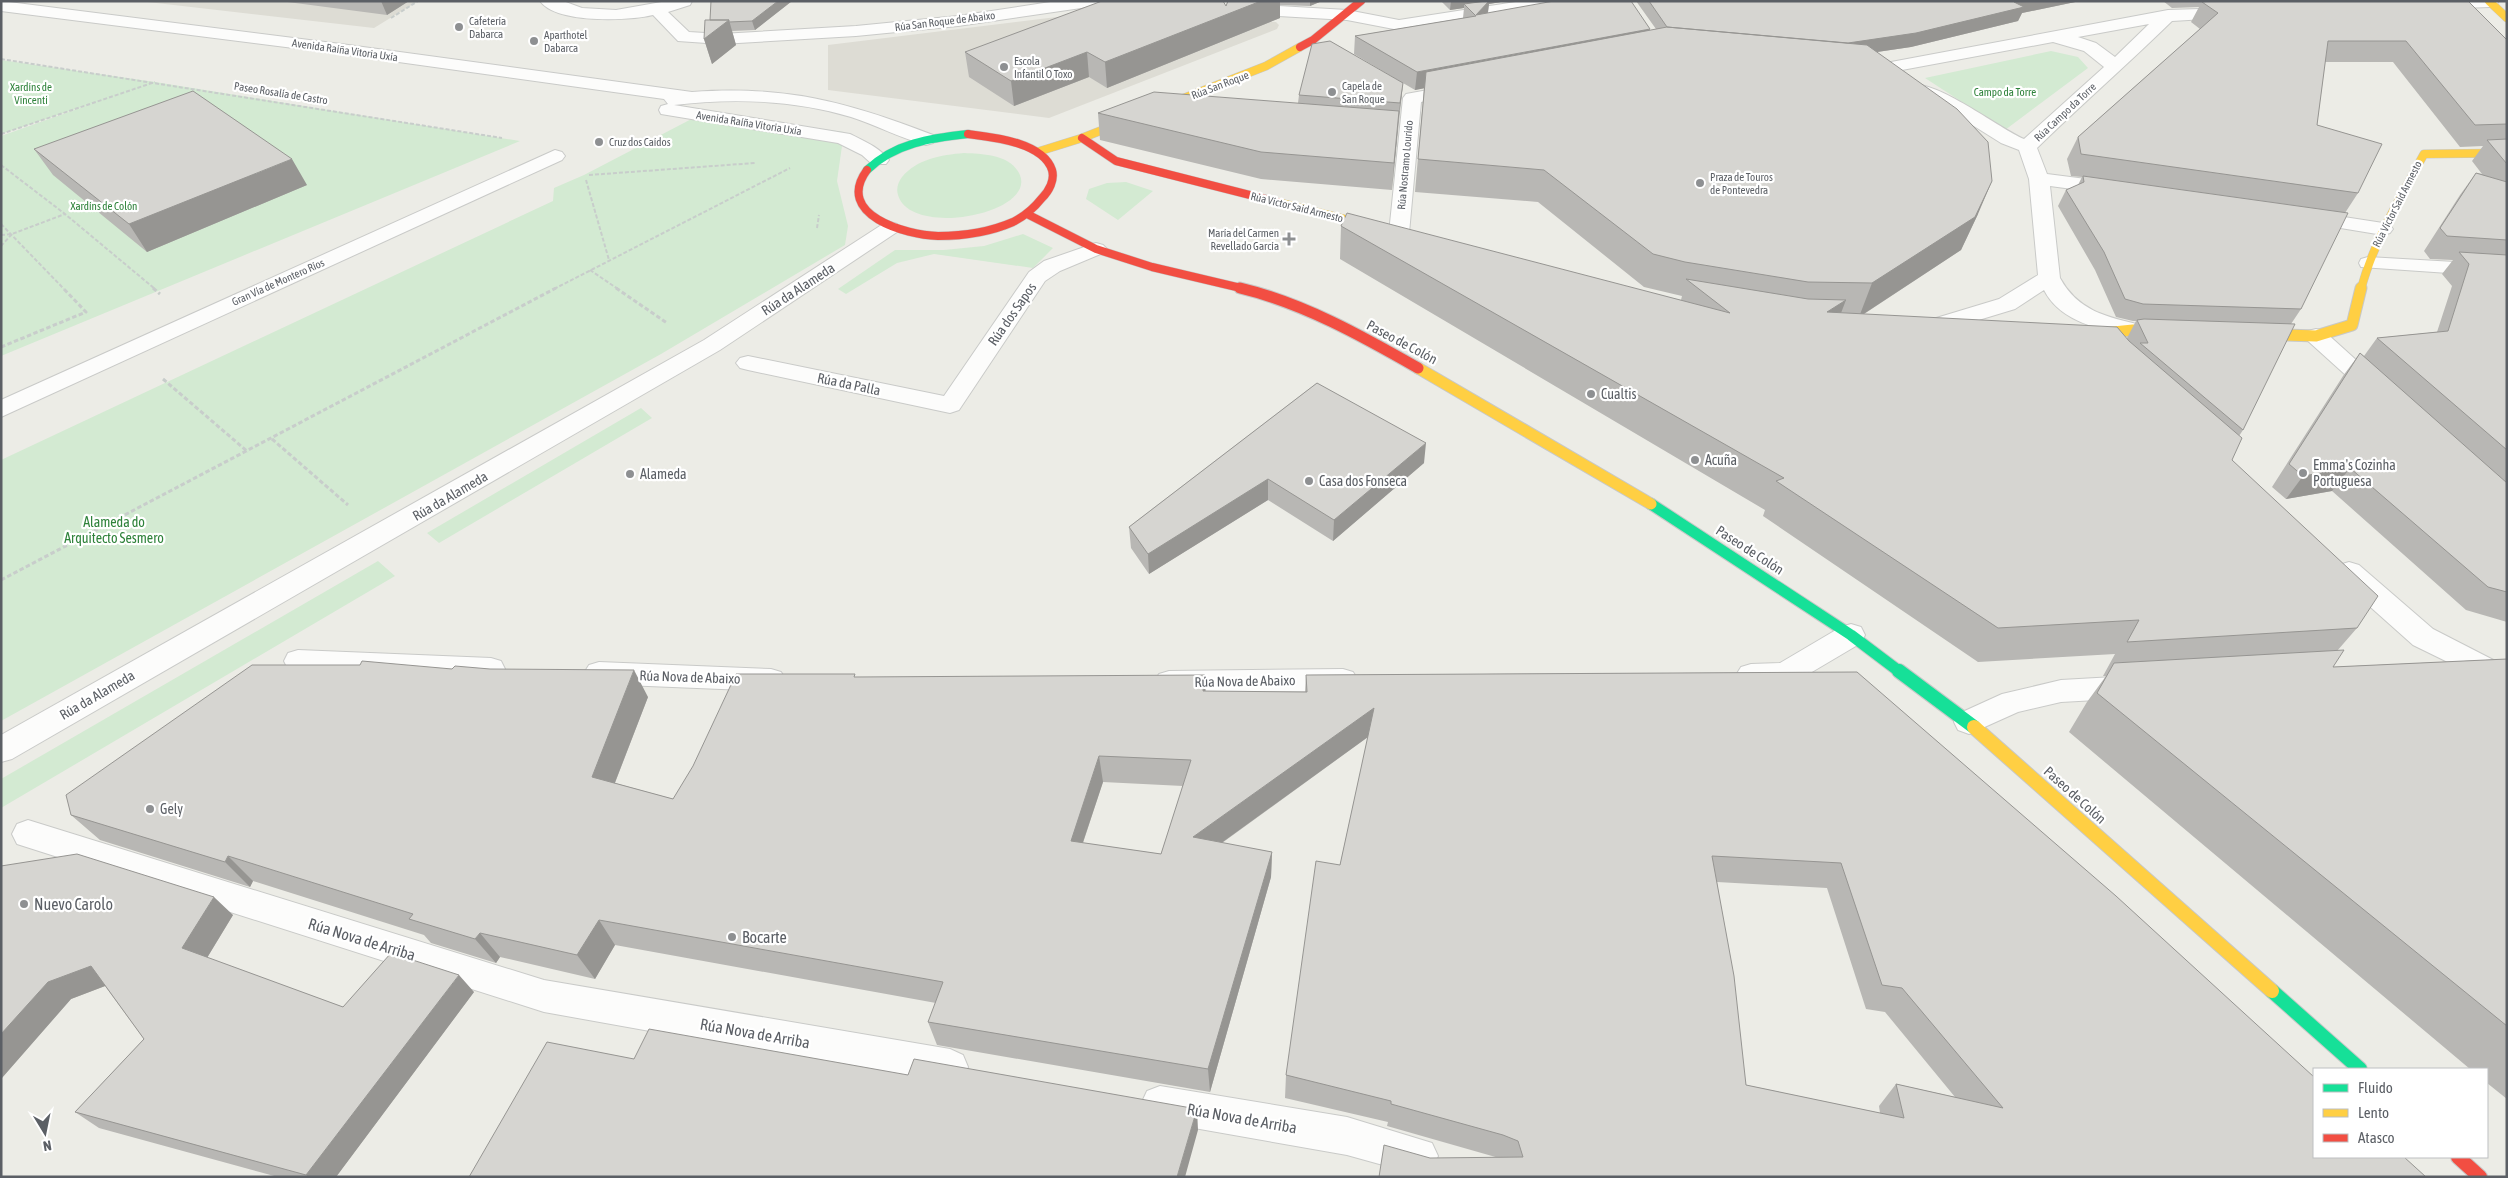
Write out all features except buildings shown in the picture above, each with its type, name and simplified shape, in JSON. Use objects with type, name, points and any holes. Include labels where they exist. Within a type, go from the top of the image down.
[{"type":"main road","name":"Rúa San Roque","points":[[1038,152],[1082,138],[1156,110],[1320,44],[1361,1]]},
{"type":"main road","points":[[2490,2],[2507,18]]},
{"type":"main road","points":[[968,134],[988,135],[1024,144],[1038,152],[1048,163],[1052,175],[1050,189],[1042,202],[1027,214],[992,228],[960,235],[918,234],[890,228],[868,214],[858,196],[859,184],[866,171],[878,160],[908,144],[926,139],[968,134]]},
{"type":"main road","name":"Rúa Víctor Said Armesto","points":[[1082,138],[1116,160],[1404,234]]},
{"type":"main road","name":"Rúa Víctor Said Armesto","points":[[2238,333],[2316,336],[2352,325],[2368,263],[2383,229],[2424,154],[2507,153]]},
{"type":"main road","name":"Paseo de Colón","points":[[1027,214],[1096,249],[1152,267],[1272,296],[1373,342],[1664,511],[1851,635],[1970,722],[2359,1068]]},
{"type":"main road","points":[[1926,327],[1970,329]]},
{"type":"main road","points":[[2080,335],[2133,330],[2179,331]]},
{"type":"main road","points":[[2459,1158],[2480,1177]]},
{"type":"street","points":[[548,1],[593,15],[658,10],[684,1]]},
{"type":"street","points":[[1228,8],[1346,15],[1399,25],[1556,1]]},
{"type":"street","points":[[2165,16],[2209,1]]},
{"type":"street","name":"Rúa San Roque de Abaixo","points":[[658,10],[684,37],[721,39],[797,35],[958,21],[1090,2],[1148,5]]},
{"type":"street","points":[[2417,5],[2490,2]]},
{"type":"street","name":"Avenida Raíña Vitoria Uxía","points":[[1,6],[341,49],[689,97]]},
{"type":"street","points":[[1846,68],[1875,70],[2165,16],[2253,12]]},
{"type":"street","name":"Rúa Campo da Torre","points":[[2049,278],[2039,179],[2027,147],[2066,109],[2114,68],[2165,16]]},
{"type":"street","points":[[2053,37],[2080,42],[2104,54],[2114,68]]},
{"type":"street","points":[[1875,70],[1957,107],[2008,139],[2027,147]]},
{"type":"street","name":"Rúa Nostramo Lourido","points":[[1404,234],[1408,130],[1404,93],[1479,85]]},
{"type":"street","name":"Avenida Raíña Vitoria Uxía","points":[[878,160],[869,151],[843,138],[652,108],[668,100],[689,97],[729,96],[823,104],[848,110],[926,139]]},
{"type":"street","points":[[1156,110],[1195,113]]},
{"type":"street","points":[[1389,128],[1408,130]]},
{"type":"street","name":"Gran Vía de Montero Ríos","points":[[1,409],[555,156]]},
{"type":"street","points":[[2039,179],[2136,192]]},
{"type":"street","points":[[2290,215],[2383,229]]},
{"type":"street","name":"Rúa da Alameda","points":[[1,750],[712,345],[890,228]]},
{"type":"street","name":"Rúa dos Sapos","points":[[950,404],[1037,277],[1052,266],[1096,249]]},
{"type":"street","points":[[1926,327],[2007,304],[2049,278],[2058,295],[2089,319],[2133,330]]},
{"type":"street","points":[[2080,335],[2107,355]]},
{"type":"street","points":[[2316,336],[2391,404]]},
{"type":"street","name":"Rúa da Palla","points":[[748,363],[950,404]]},
{"type":"street","points":[[2334,559],[2423,638],[2499,670]]},
{"type":"street","points":[[1726,675],[1786,674],[1851,635]]},
{"type":"street","points":[[298,661],[515,670]]},
{"type":"street","points":[[2429,670],[2499,670]]},
{"type":"street","name":"Rúa Nova de Abaixo","points":[[575,672],[792,681]]},
{"type":"street","name":"Rúa Nova de Abaixo","points":[[1140,682],[1368,679]]},
{"type":"street","points":[[1970,722],[2012,702],[2061,691],[2158,686]]},
{"type":"street","name":"Rúa Nova de Arriba","points":[[28,834],[544,996],[985,1073]]},
{"type":"street","name":"Rúa Nova de Arriba","points":[[1132,1099],[1347,1136],[1449,1164]]},
{"type":"lane","points":[[2368,263],[2507,271]]},
{"type":"path","points":[[389,19],[418,1]]},
{"type":"path","name":"Paseo Rosalía de Castro","points":[[1,59],[520,141],[555,156]]},
{"type":"path","points":[[1,134],[155,82]]},
{"type":"path","points":[[1,580],[248,452],[609,260],[808,159],[843,138]]},
{"type":"path","points":[[609,260],[584,175],[761,163]]},
{"type":"path","points":[[1,165],[65,214],[192,321]]},
{"type":"path","points":[[816,233],[820,219],[818,213]]},
{"type":"path","points":[[1,235],[12,234],[65,214]]},
{"type":"path","points":[[1,224],[86,312],[1,346]]},
{"type":"path","points":[[1,246],[12,234]]},
{"type":"path","points":[[590,270],[669,325]]},
{"type":"path","points":[[131,350],[248,452]]},
{"type":"path","points":[[272,439],[342,500]]},
{"type":"shaded area","points":[[139,1],[418,1],[374,28]]},
{"type":"shaded area","name":"Escola Infantil O Toxo","points":[[1106,13],[1276,22],[1279,25],[1277,29],[1049,118],[828,90],[828,45],[1081,14]]},
{"type":"green space","name":"Campo da Torre","points":[[2051,51],[2078,57],[2088,68],[2005,130],[1925,78]]},
{"type":"green space","name":"Xardíns de Colón","points":[[1,60],[155,82],[520,141],[1,356],[1,136],[100,101],[1,134]]},
{"type":"green space","name":"Alameda do Arquitecto Sesmero","points":[[703,113],[844,132],[837,181],[848,226],[845,245],[661,354],[1,721],[1,460],[553,201],[554,188],[584,175]]},
{"type":"green space","points":[[964,153],[994,156],[1009,162],[1015,167],[1019,173],[1020,187],[1011,200],[993,209],[971,215],[948,218],[925,216],[908,208],[898,195],[897,190],[899,181],[908,171],[930,159]]},
{"type":"green space","points":[[1126,182],[1153,191],[1118,220],[1086,199],[1089,189],[1107,183]]},
{"type":"green space","points":[[1023,234],[1053,248],[1033,268],[934,254],[897,263],[846,294],[838,289],[895,250],[944,250],[984,246]]},
{"type":"green space","points":[[641,408],[652,418],[439,543],[427,533]]},
{"type":"green space","points":[[378,561],[395,576],[1,808],[1,779]]},
{"type":"traffic: fast","points":[[867,170],[888,153],[913,143],[968,134]]},
{"type":"traffic: fast","points":[[1651,504],[1851,635],[1974,727]]},
{"type":"traffic: fast","points":[[2272,991],[2359,1068]]},
{"type":"traffic: slow","points":[[2489,1],[2507,18]]},
{"type":"traffic: slow","points":[[1037,152],[1082,138],[1266,66],[1300,47]]},
{"type":"traffic: slow","points":[[2251,334],[2316,336],[2352,325],[2368,263],[2383,229],[2424,154],[2507,153]]},
{"type":"traffic: slow","points":[[1281,203],[1380,228]]},
{"type":"traffic: slow","points":[[2084,335],[2133,330],[2168,331]]},
{"type":"traffic: slow","points":[[1418,368],[1651,504]]},
{"type":"traffic: slow","points":[[1974,727],[2272,991]]},
{"type":"traffic: jam","points":[[1300,47],[1313,40],[1361,1]]},
{"type":"traffic: jam","points":[[867,170],[862,177],[859,188],[862,205],[873,216],[890,226],[912,233],[937,236],[964,235],[989,230],[1013,221],[1032,210],[1050,188],[1053,173],[1050,166],[1034,151],[1024,146],[1002,139],[968,134]]},
{"type":"traffic: jam","points":[[1082,138],[1116,161],[1281,203]]},
{"type":"traffic: jam","points":[[1027,214],[1096,249],[1152,267],[1272,296],[1373,342],[1418,368]]},
{"type":"traffic: jam","points":[[2459,1158],[2480,1177]]},
{"type":"place","name":"Cafetería Dabarca","points":[[459,27]]},
{"type":"place","name":"Aparthotel Dabarca","points":[[534,41]]},
{"type":"place","name":"Escola Infantil O Toxo","points":[[1004,67]]},
{"type":"place","name":"Capela de San Roque","points":[[1332,92]]},
{"type":"place","name":"Cruz dos Caídos","points":[[599,142]]},
{"type":"place","name":"Praza de Touros de Pontevedra","points":[[1700,183]]},
{"type":"place","name":"María del Carmen Revellado García","points":[[1289,239]]},
{"type":"place","name":"Cualtis","points":[[1591,394]]},
{"type":"place","name":"Acuña","points":[[1695,460]]},
{"type":"place","name":"Emma's Cozinha Portuguesa","points":[[2303,473]]},
{"type":"place","name":"Alameda","points":[[630,474]]},
{"type":"place","name":"Casa dos Fonseca","points":[[1309,481]]},
{"type":"place","name":"Gely","points":[[150,809]]},
{"type":"place","name":"Nuevo Carolo","points":[[24,904]]},
{"type":"place","name":"Bocarte","points":[[732,937]]},
{"type":"park label","name":"Xardíns de Vincenti","points":[[31,93]]}]
